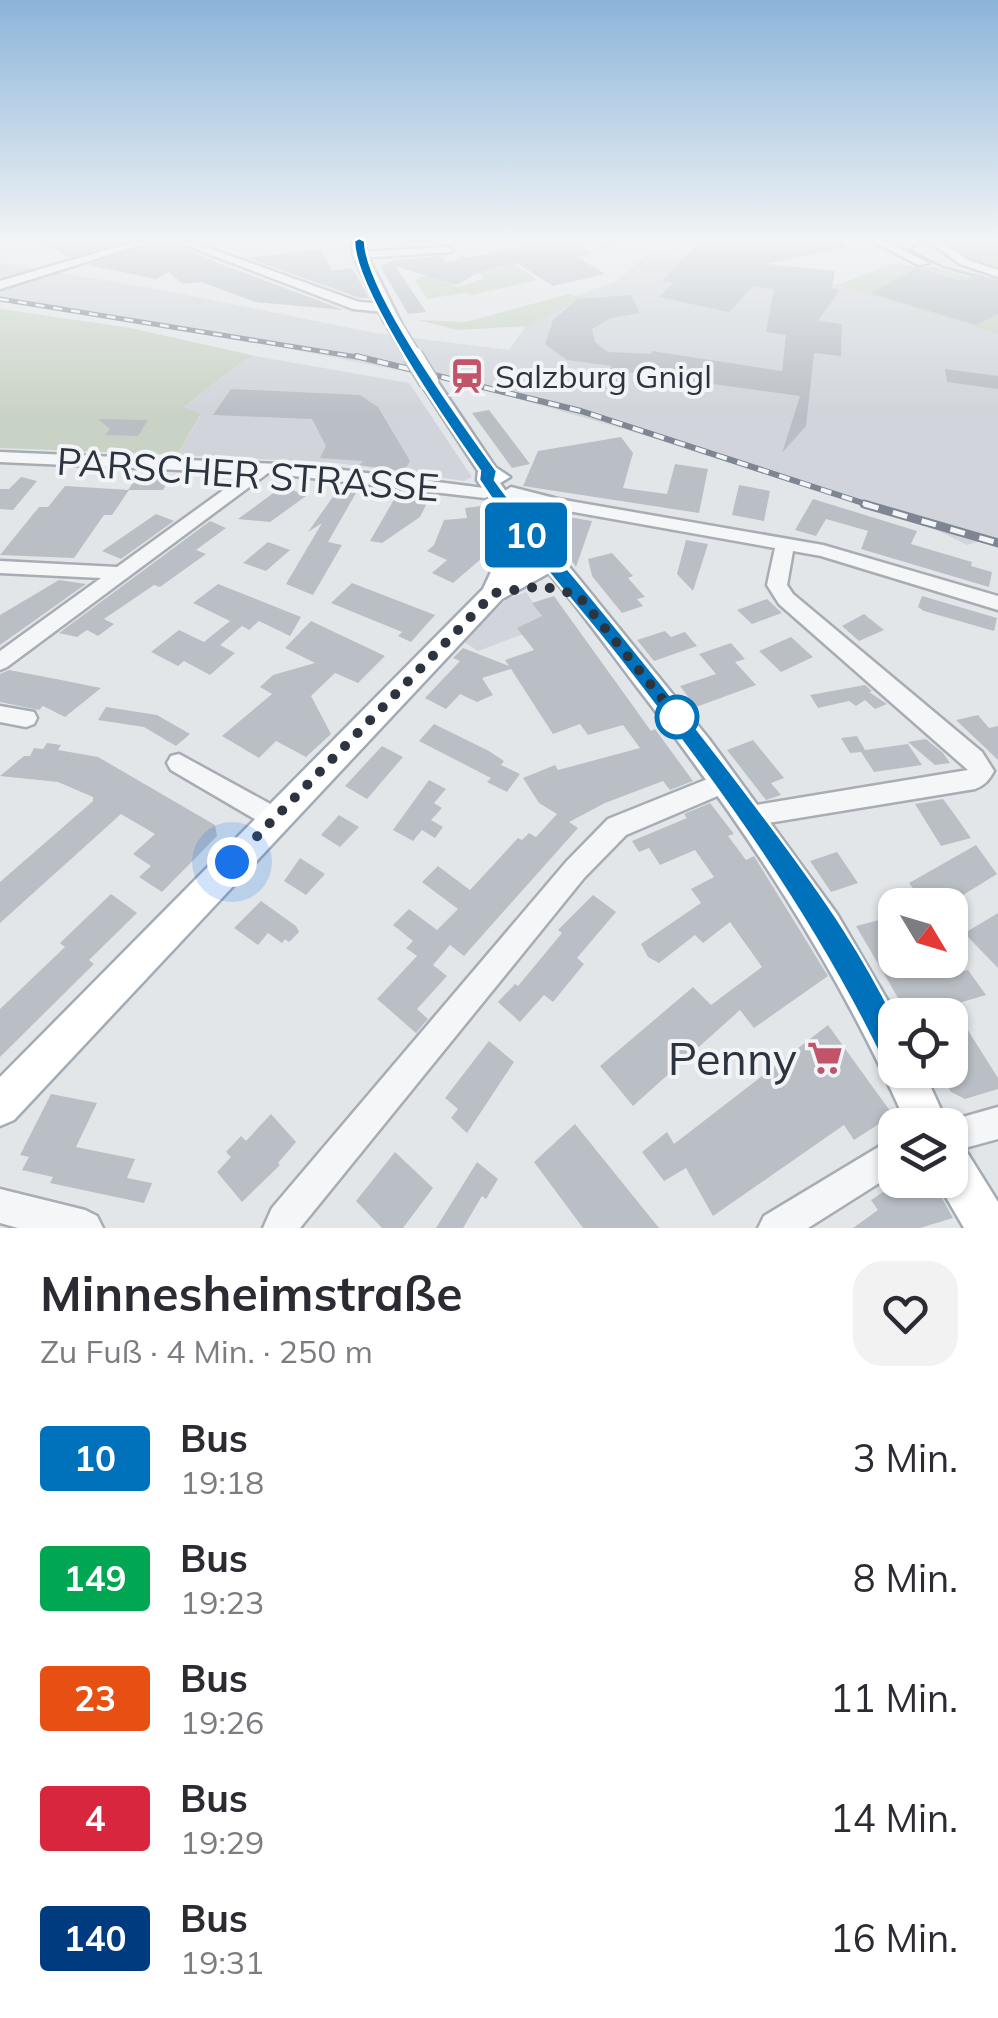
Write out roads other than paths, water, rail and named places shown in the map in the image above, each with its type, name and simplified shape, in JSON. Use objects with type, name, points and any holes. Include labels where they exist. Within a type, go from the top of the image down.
[{"type":"main road","points":[[382,298],[429,382],[549,558],[750,816],[848,960],[878,1019]]},
{"type":"main road","points":[[494,593],[521,517]]},
{"type":"main road","points":[[509,559],[549,558]]},
{"type":"main road","points":[[0,1106],[494,593],[537,571],[549,558]]},
{"type":"main road","points":[[494,593],[542,586],[578,595]]},
{"type":"main road","points":[[968,1194],[989,1228]]},
{"type":"street","points":[[337,298],[389,315]]},
{"type":"street","name":"PARSCHER STRASSE","points":[[0,457],[344,474],[486,493],[498,484],[556,504],[785,543],[998,603]]},
{"type":"street","points":[[0,662],[262,468]]},
{"type":"street","points":[[521,517],[556,504]]},
{"type":"street","points":[[750,816],[975,780],[982,772],[974,759],[786,598],[777,585],[785,543]]},
{"type":"street","points":[[0,567],[121,573]]},
{"type":"street","points":[[0,714],[26,718]]},
{"type":"street","points":[[179,763],[274,818]]},
{"type":"street","points":[[281,1228],[575,870],[616,827],[726,782]]},
{"type":"street","points":[[968,1131],[998,1123]]},
{"type":"street","points":[[776,1228],[878,1165]]},
{"type":"street","points":[[0,1206],[85,1228]]},
{"type":"railway","points":[[0,299],[367,359]]},
{"type":"railway","points":[[356,356],[367,359]]},
{"type":"railway","points":[[367,359],[581,411],[872,506]]},
{"type":"railway","points":[[864,504],[998,543]]},
{"type":"place","name":"Salzburg Gnigl","points":[[467,376]]},
{"type":"place","name":"Penny","points":[[825,1058]]}]
